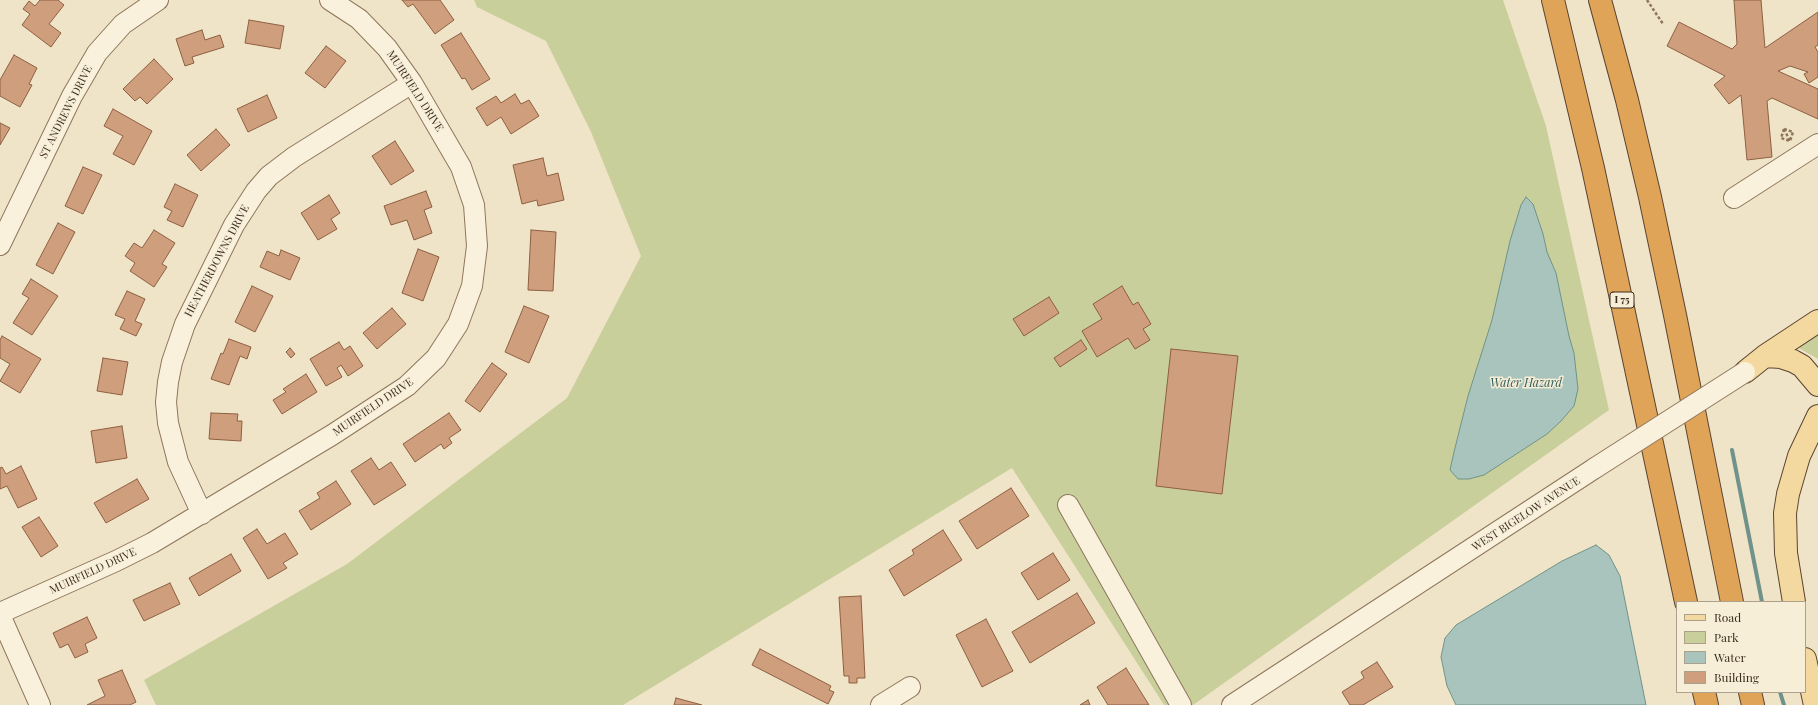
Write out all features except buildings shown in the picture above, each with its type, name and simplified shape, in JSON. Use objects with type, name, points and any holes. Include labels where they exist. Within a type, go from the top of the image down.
[{"type":"highway","name":"I 75","points":[[1553,0],[1574,80],[1594,168],[1686,601]]},
{"type":"highway","points":[[1600,0],[1627,100],[1650,198],[1675,315],[1732,601]]},
{"type":"highway","points":[[1704,693],[1707,705]]},
{"type":"highway","points":[[1750,693],[1753,705]]},
{"type":"main road","name":"WEST BIGELOW AVENUE","points":[[1745,372],[1765,356],[1818,321]]},
{"type":"main road","points":[[1765,356],[1781,357],[1793,360],[1806,370],[1818,385]]},
{"type":"main road","points":[[1794,601],[1786,553],[1786,513],[1788,494],[1799,456],[1818,416]]},
{"type":"main road","points":[[1806,664],[1815,705]]},
{"type":"street","name":"ST ANDREWS DRIVE","points":[[0,245],[72,96],[93,59],[109,38],[123,24],[158,0]]},
{"type":"street","name":"MUIRFIELD DRIVE","points":[[0,614],[152,543],[202,514],[399,392],[422,373],[436,358],[458,324],[472,286],[476,266],[477,225],[474,205],[461,167],[412,83],[387,48],[374,33],[353,15],[330,0]]},
{"type":"street","name":"HEATHERDOWNS DRIVE","points":[[202,514],[178,462],[170,436],[166,402],[170,369],[177,343],[215,260],[244,207],[273,172],[294,157],[412,83]]},
{"type":"street","points":[[1734,198],[1818,144]]},
{"type":"street","name":"WEST BIGELOW AVENUE","points":[[1232,705],[1745,372]]},
{"type":"street","points":[[1068,505],[1181,705]]},
{"type":"street","points":[[0,614],[40,705]]},
{"type":"street","points":[[881,705],[910,687]]},
{"type":"path","points":[[1647,0],[1663,24]]},
{"type":"path","points":[[1784,129],[1793,132],[1790,141],[1781,138],[1784,129]]},
{"type":"green space","points":[[474,0],[1503,0],[1546,126],[1609,410],[1193,705],[1164,705],[1012,468],[623,705],[156,705],[144,680],[347,564],[567,398],[641,256],[591,132],[546,41],[477,7]]},
{"type":"green space","points":[[1818,325],[1818,359],[1797,347]]},
{"type":"water","name":"Water Hazard","points":[[1526,197],[1533,204],[1547,252],[1556,273],[1574,353],[1578,389],[1574,406],[1547,434],[1484,475],[1469,479],[1458,479],[1450,470],[1454,452],[1468,396],[1492,320],[1510,241],[1521,205]]},
{"type":"water","points":[[1596,545],[1609,555],[1620,576],[1646,705],[1456,705],[1447,686],[1441,657],[1445,638],[1456,625],[1562,561]]},
{"type":"waterway","points":[[1732,450],[1762,601]]},
{"type":"waterway","points":[[1780,693],[1784,705]]}]
